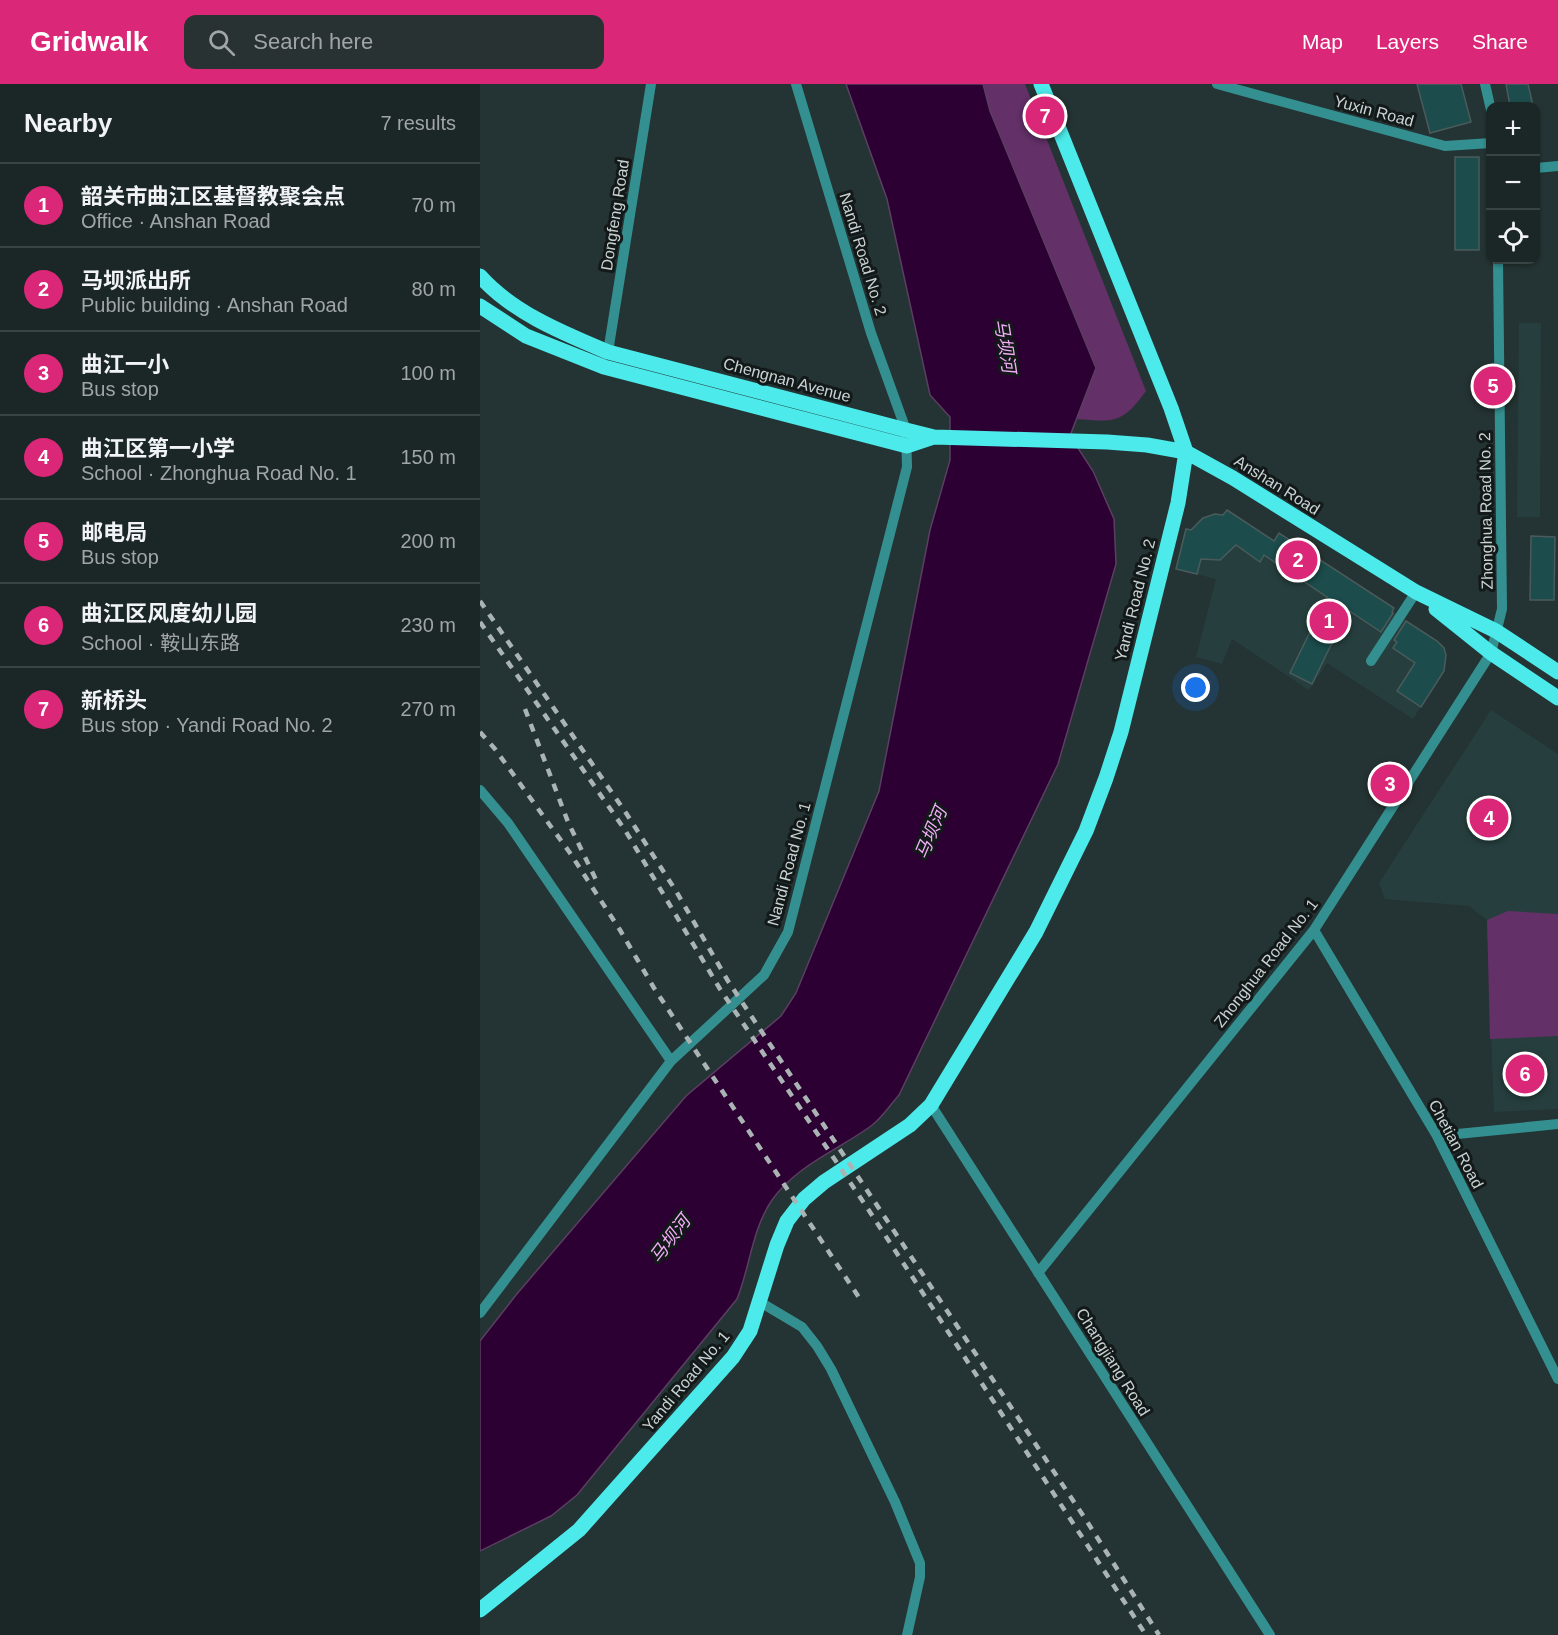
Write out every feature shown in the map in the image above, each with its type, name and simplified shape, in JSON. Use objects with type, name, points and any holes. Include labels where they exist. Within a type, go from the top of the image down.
[{"type":"main road","name":"Yandi Road No. 2","points":[[931,1104],[1036,932],[1086,831],[1121,732],[1178,503],[1186,452],[1171,408],[1041,84]]},
{"type":"main road","name":"Chengnan Avenue","points":[[480,276],[512,304],[573,338],[608,351],[906,430],[934,437],[1107,442]]},
{"type":"main road","points":[[480,306],[526,336],[604,367],[907,446],[934,437]]},
{"type":"main road","name":"Anshan Road","points":[[1107,442],[1147,445],[1186,452],[1233,478],[1416,592],[1496,631],[1558,672]]},
{"type":"main road","name":"Anshan Road","points":[[1416,592],[1491,653],[1558,698]]},
{"type":"main road","name":"Yandi Road No. 1","points":[[480,1610],[579,1530],[732,1357],[750,1332],[777,1245],[788,1221],[804,1199],[824,1182],[910,1125],[931,1104]]},
{"type":"street","name":"Dongfeng Road","points":[[608,351],[651,84]]},
{"type":"street","name":"Nandi Road No. 2","points":[[796,84],[872,333],[906,430]]},
{"type":"street","name":"Yuxin Road","points":[[1217,84],[1445,146],[1486,143]]},
{"type":"street","points":[[1485,84],[1489,102]]},
{"type":"street","points":[[1540,168],[1558,166]]},
{"type":"street","name":"Zhonghua Road No. 2","points":[[1491,653],[1502,609],[1498,264]]},
{"type":"street","name":"Nandi Road No. 1","points":[[480,1313],[671,1061],[764,975],[788,932],[907,467],[906,430]]},
{"type":"street","points":[[1371,660],[1416,592]]},
{"type":"street","name":"Zhonghua Road No. 1","points":[[1038,1273],[1314,930],[1491,653]]},
{"type":"street","points":[[480,790],[508,823],[671,1061]]},
{"type":"street","name":"Chetian Road","points":[[1314,930],[1437,1136],[1558,1379]]},
{"type":"street","name":"Changjiang Road","points":[[931,1104],[1269,1635]]},
{"type":"street","points":[[1437,1136],[1558,1124]]},
{"type":"street","points":[[760,1302],[802,1327],[817,1346],[831,1369],[895,1503],[920,1563],[920,1577],[907,1635]]},
{"type":"shaded area","points":[[983,84],[1025,84],[1146,391],[1130,410],[1117,418],[1100,421],[1076,419],[1096,367],[990,111]]},
{"type":"shaded area","points":[[1519,323],[1541,323],[1540,517],[1517,517]]},
{"type":"shaded area","points":[[1227,510],[1274,541],[1265,556],[1379,631],[1392,611],[1444,648],[1446,655],[1444,671],[1413,719],[1327,663],[1309,690],[1232,639],[1222,664],[1196,657],[1216,579],[1176,569],[1186,529],[1191,530],[1203,518],[1215,514],[1223,515]]},
{"type":"shaded area","points":[[1491,710],[1558,754],[1558,1109],[1494,1112],[1487,920],[1469,906],[1385,899],[1379,883]]},
{"type":"shaded area","points":[[1508,911],[1558,914],[1558,1036],[1490,1039],[1487,920]]},
{"type":"water","name":"马坝河","points":[[846,84],[983,84],[990,111],[1096,368],[1070,436],[1093,471],[1114,519],[1116,564],[1058,764],[899,1095],[875,1123],[793,1177],[772,1200],[760,1223],[737,1299],[577,1495],[551,1516],[480,1551],[480,1341],[516,1295],[686,1096],[781,1016],[796,993],[879,791],[930,530],[950,460],[950,417],[930,395],[887,199]]},
{"type":"building","points":[[1417,84],[1461,84],[1471,122],[1430,133]]},
{"type":"building","points":[[1506,84],[1528,84],[1532,102],[1509,102]]},
{"type":"building","points":[[1455,157],[1479,157],[1479,250],[1455,250]]},
{"type":"building","points":[[1227,510],[1274,541],[1279,533],[1394,608],[1381,632],[1348,610],[1312,684],[1290,673],[1327,597],[1264,555],[1260,562],[1236,545],[1220,560],[1201,559],[1197,574],[1176,569],[1186,529],[1191,530],[1203,518],[1215,514],[1223,515]]},
{"type":"building","points":[[1531,536],[1555,537],[1554,600],[1530,600]]},
{"type":"building","points":[[1406,621],[1437,641],[1444,648],[1446,655],[1444,671],[1421,707],[1397,691],[1415,663],[1393,648],[1397,642],[1394,640]]},
{"type":"railway","points":[[480,601],[626,813],[676,891],[728,981],[1088,1523],[1159,1635]]},
{"type":"railway","points":[[480,622],[625,830],[720,989],[866,1206],[1146,1635]]},
{"type":"railway","points":[[525,709],[568,822],[599,886]]},
{"type":"railway","points":[[480,732],[495,749],[570,853],[654,988],[860,1299]]},
{"type":"place","name":"新桥头","points":[[1045,116]]},
{"type":"place","name":"邮电局","points":[[1493,386]]},
{"type":"place","name":"马坝派出所","points":[[1298,560]]},
{"type":"place","name":"韶关市曲江区基督教聚会点","points":[[1329,621]]},
{"type":"place","name":"曲江一小","points":[[1390,784]]},
{"type":"place","name":"曲江区第一小学","points":[[1489,818]]},
{"type":"place","name":"曲江区风度幼儿园","points":[[1525,1074]]}]
